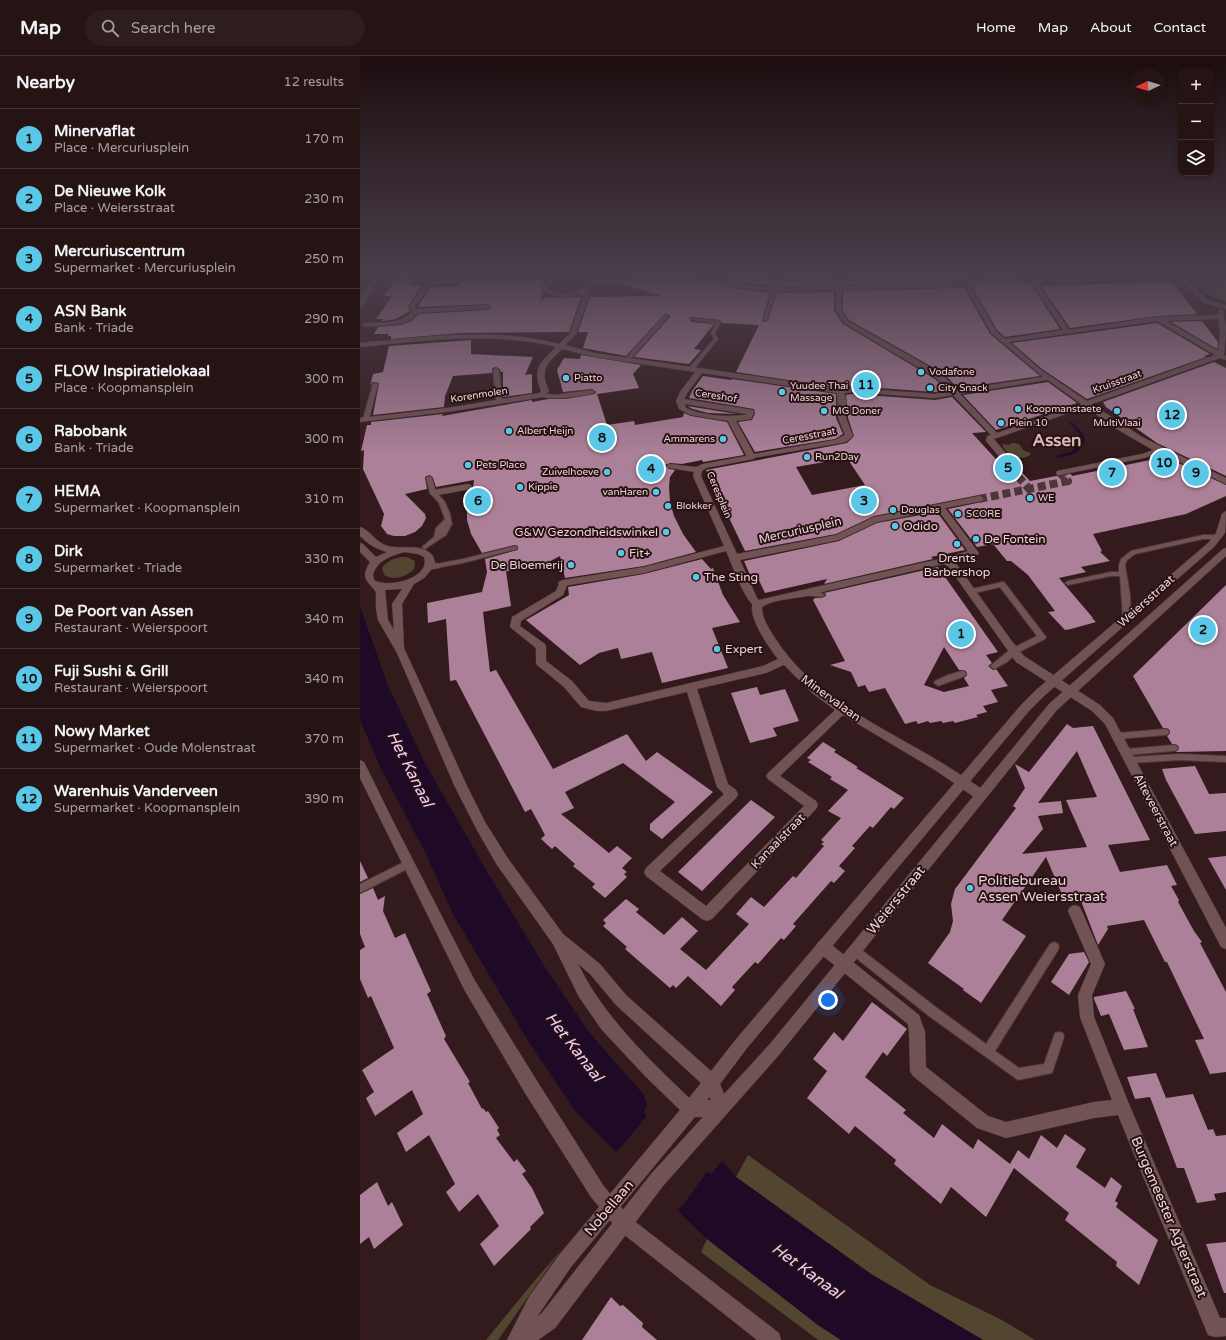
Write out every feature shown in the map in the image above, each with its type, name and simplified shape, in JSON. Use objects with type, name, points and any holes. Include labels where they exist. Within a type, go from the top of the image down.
[{"type":"street","points":[[541,395],[544,391],[540,379],[542,367],[573,334]]},
{"type":"street","points":[[867,334],[940,376],[995,435],[990,438],[990,441],[1005,458],[1010,467]]},
{"type":"street","points":[[995,334],[1048,378],[1118,426],[1160,450],[1226,481]]},
{"type":"street","points":[[1003,341],[1049,334]]},
{"type":"street","points":[[1184,334],[1224,357]]},
{"type":"street","points":[[1223,334],[1224,357]]},
{"type":"street","points":[[360,345],[493,336],[524,339],[562,346],[595,355],[830,389],[840,392],[852,390],[935,396],[955,391],[1048,378]]},
{"type":"street","points":[[360,350],[417,344],[443,339]]},
{"type":"street","name":"Kruisstraat","points":[[995,435],[1224,357]]},
{"type":"street","name":"Cereshof","points":[[680,401],[750,412],[748,417],[731,419],[686,411],[683,409],[680,401],[684,392],[700,370]]},
{"type":"street","name":"Ceresstraat","points":[[751,457],[835,442],[849,436],[849,432],[842,419],[842,402],[840,392]]},
{"type":"street","name":"Korenmolen","points":[[363,419],[447,410],[541,395]]},
{"type":"street","name":"Cereshof","points":[[731,419],[751,457]]},
{"type":"street","points":[[1060,473],[1144,456],[1160,450]]},
{"type":"street","name":"Ceresplein","points":[[734,558],[698,479],[698,470],[709,463],[751,457]]},
{"type":"street","points":[[670,466],[698,470]]},
{"type":"street","points":[[433,490],[468,487]]},
{"type":"street","name":"Mercuriusplein","points":[[734,558],[839,537],[874,520],[979,499]]},
{"type":"street","points":[[758,605],[768,601],[815,595],[815,590],[974,553],[940,507]]},
{"type":"street","name":"Weiersstraat","points":[[711,1081],[1025,708],[1211,545],[1218,537],[1226,514]]},
{"type":"street","points":[[360,530],[375,545],[386,549],[422,549],[429,557],[432,566],[426,573],[410,583],[392,587],[376,585]]},
{"type":"street","points":[[360,546],[374,561]]},
{"type":"street","points":[[729,547],[644,570],[562,583],[560,593],[516,618],[515,627],[541,648],[541,662],[568,684],[585,704],[589,706],[606,707],[766,669],[786,660]]},
{"type":"street","points":[[396,550],[374,561],[370,566],[368,577],[371,582],[381,591],[381,609],[383,620],[400,650],[461,787],[481,826],[502,861],[558,939],[584,992],[607,1025],[651,1072],[690,1109],[722,1108],[711,1081],[621,1000],[595,969],[558,939]]},
{"type":"street","name":"Weiersstraat","points":[[722,1108],[750,1079],[1051,711],[1070,691],[1226,551]]},
{"type":"street","name":"Minervalaan","points":[[734,558],[753,600],[758,605],[756,609],[768,635],[786,660],[812,687],[843,709],[934,763],[961,783],[981,795]]},
{"type":"street","points":[[944,561],[951,564],[972,592],[974,598],[1014,651],[1031,667],[1070,691]]},
{"type":"street","points":[[400,650],[396,604],[410,583]]},
{"type":"street","name":"Kanaalstraat","points":[[691,687],[723,787],[732,794],[651,872],[707,915],[812,805],[772,776],[843,709]]},
{"type":"street","name":"Alteveerstraat","points":[[1070,691],[1096,708],[1109,721],[1226,942]]},
{"type":"street","points":[[360,764],[408,864],[470,986],[597,1192],[623,1223],[772,1340]]},
{"type":"street","name":"Burgemeester Agterstraat","points":[[1075,911],[1098,964],[1085,995],[1087,1017],[1122,1106],[1221,1328]]},
{"type":"street","points":[[823,947],[914,1020],[917,1032],[918,1071],[983,1122],[1006,1130],[1094,1110],[1122,1106]]},
{"type":"street","name":"Nobellaan","points":[[516,1340],[535,1304],[565,1261],[668,1138],[711,1081]]},
{"type":"street","name":"Nobellaan","points":[[522,1340],[548,1321],[658,1180],[722,1108]]},
{"type":"lane","points":[[627,360],[651,334]]},
{"type":"lane","points":[[691,369],[716,339],[713,334]]},
{"type":"lane","points":[[496,370],[499,402]]},
{"type":"lane","points":[[363,419],[375,384]]},
{"type":"lane","points":[[541,395],[555,397],[592,392]]},
{"type":"lane","points":[[422,549],[444,534],[448,529],[449,524],[442,502],[433,490],[429,478]]},
{"type":"lane","points":[[1127,619],[1122,565],[1124,559],[1133,552],[1203,537],[1218,537]]},
{"type":"lane","points":[[432,566],[463,561],[515,548]]},
{"type":"lane","points":[[1068,583],[1111,574],[1124,574]]},
{"type":"lane","points":[[972,592],[1002,584],[1042,637],[1014,651],[994,666]]},
{"type":"lane","points":[[938,683],[951,676],[962,674]]},
{"type":"lane","points":[[1118,736],[1165,732]]},
{"type":"lane","points":[[1128,756],[1174,748]]},
{"type":"lane","points":[[1128,756],[1226,759]]},
{"type":"lane","points":[[360,889],[408,864]]},
{"type":"lane","points":[[988,1052],[1054,946]]},
{"type":"lane","points":[[855,951],[933,1012],[1018,1074],[1048,1069],[1059,1037]]},
{"type":"shaded area","points":[[1013,443],[1019,444],[1024,451],[1031,453],[1030,455],[1022,458],[1013,456],[1004,448],[1002,444],[1008,445]]},
{"type":"shaded area","points":[[401,557],[407,557],[415,561],[414,569],[404,576],[396,578],[384,575],[382,568],[390,561]]},
{"type":"shaded area","points":[[748,1155],[930,1285],[1000,1319],[1035,1340],[983,1340],[871,1274],[736,1177]]},
{"type":"shaded area","points":[[707,1239],[818,1325],[841,1340],[818,1340],[701,1252]]},
{"type":"shaded area","points":[[561,1250],[498,1340],[486,1340],[531,1285]]},
{"type":"water","points":[[1072,422],[1084,435],[1083,445],[1077,452],[1058,458],[1056,456],[1071,452],[1079,443],[1080,435],[1069,423]]},
{"type":"water","name":"Het Kanaal","points":[[360,606],[388,686],[426,765],[489,875],[545,967],[588,1031],[644,1095],[647,1106],[644,1112],[646,1117],[706,1173],[708,1172],[711,1174],[722,1161],[736,1177],[871,1274],[983,1340],[841,1340],[818,1325],[707,1239],[678,1211],[683,1204],[622,1146],[616,1152],[575,1111],[530,1044],[453,914],[424,850],[380,767],[360,720]]},
{"type":"pier","points":[[646,1117],[706,1173],[683,1205],[622,1146]]},
{"type":"building","points":[[374,334],[449,334],[391,339],[391,336],[388,336],[389,334]]},
{"type":"building","points":[[587,334],[647,334],[626,356],[583,348]]},
{"type":"building","points":[[655,334],[706,334],[694,349],[701,350],[689,364],[634,357]]},
{"type":"building","points":[[755,334],[860,334],[935,379],[947,390],[935,392],[852,386],[841,388],[736,372]]},
{"type":"building","points":[[874,334],[990,334],[1040,376],[958,388],[943,373]]},
{"type":"building","points":[[1001,334],[1026,334],[1005,337]]},
{"type":"building","points":[[1078,334],[1176,334],[1210,354],[1204,356],[1206,357],[1087,399],[1042,369],[1012,343]]},
{"type":"building","points":[[1191,334],[1212,334],[1218,342],[1217,349]]},
{"type":"building","points":[[471,340],[471,354],[533,357],[525,375],[532,374],[532,393],[503,397],[503,372],[495,367],[492,369],[492,373],[453,376],[445,396],[444,407],[373,415],[379,383],[372,382],[370,386],[373,374],[383,372],[389,346]]},
{"type":"building","points":[[581,355],[641,365],[633,374],[639,388],[597,394],[607,425],[634,421],[635,425],[683,417],[684,413],[691,416],[727,422],[744,455],[703,462],[702,460],[682,464],[670,463],[665,465],[669,469],[675,470],[670,477],[669,486],[670,502],[674,516],[683,534],[696,552],[644,566],[565,578],[560,556],[539,567],[506,571],[511,606],[483,612],[490,672],[496,670],[553,769],[627,734],[646,761],[657,752],[713,792],[662,839],[650,830],[650,824],[675,802],[623,763],[565,792],[574,808],[561,814],[609,853],[617,846],[632,858],[622,868],[627,872],[624,874],[627,877],[605,898],[592,887],[595,884],[573,866],[575,864],[555,846],[552,849],[541,839],[545,835],[531,809],[525,812],[456,680],[450,681],[446,619],[428,623],[427,603],[482,592],[487,572],[485,559],[517,550],[518,547],[515,545],[482,553],[471,534],[467,520],[467,503],[473,488],[474,480],[436,487],[433,478],[430,475],[425,477],[427,489],[405,494],[425,514],[426,518],[422,526],[415,532],[405,536],[394,536],[387,534],[381,526],[384,514],[363,469],[364,450],[361,451],[367,425],[371,425],[371,422],[443,414],[442,416],[532,400],[532,402],[549,399],[566,399],[594,394],[596,392],[592,389],[563,392],[557,370],[564,358],[580,359]]},
{"type":"building","points":[[1214,362],[1226,368],[1226,476],[1157,443],[1106,407],[1103,402]]},
{"type":"building","points":[[703,376],[836,394],[836,418],[843,434],[835,439],[755,452],[738,422],[752,420],[755,413],[754,409],[689,398],[692,391]]},
{"type":"building","name":"Koopmanstaete","points":[[1048,382],[1077,403],[996,430],[963,395]]},
{"type":"building","points":[[852,394],[935,400],[952,397],[986,432],[972,433],[1004,468],[1010,470],[1016,466],[1030,481],[1071,474],[1072,476],[1165,457],[1226,485],[1226,496],[1186,514],[1093,534],[1102,551],[1100,552],[1110,561],[1081,567],[1086,572],[1059,578],[1096,622],[1065,630],[1048,612],[1055,611],[1028,575],[1011,561],[1007,561],[993,544],[977,547],[948,509],[982,502],[984,498],[979,495],[874,516],[836,534],[745,551],[706,470],[847,443],[854,436],[848,418],[846,395]],"holes":[[[847,458],[865,485],[812,495],[796,467]]]},
{"type":"building","points":[[687,406],[737,414],[708,413]]},
{"type":"building","points":[[937,512],[965,550],[931,557],[933,559],[824,584],[827,579],[765,593],[756,574],[750,575],[744,561],[839,541],[877,523]]},
{"type":"building","points":[[702,559],[711,569],[713,568],[723,595],[740,622],[712,628],[728,668],[662,683],[652,652],[621,659],[618,648],[599,653],[580,665],[526,620],[569,595],[568,587],[644,574]]},
{"type":"building","points":[[938,567],[998,652],[986,655],[992,663],[988,666],[993,670],[996,669],[1008,686],[991,690],[998,702],[983,706],[987,712],[976,715],[978,717],[955,723],[953,721],[943,723],[941,721],[930,723],[928,721],[918,724],[916,721],[905,724],[885,688],[869,692],[865,685],[858,687],[851,672],[830,665],[845,661],[813,600],[815,598],[826,596],[824,593]],"holes":[[[944,647],[959,670],[966,671],[967,675],[964,678],[969,686],[944,692],[924,685]]]},
{"type":"building","points":[[1226,585],[1226,751],[1176,752],[1179,747],[1172,744],[1167,736],[1170,733],[1169,729],[1163,728],[1133,676]]},
{"type":"building","points":[[757,687],[760,695],[785,689],[799,721],[773,728],[777,736],[750,743],[731,693]]},
{"type":"building","points":[[1067,724],[1073,728],[1093,726],[1150,840],[1108,845],[1120,872],[1167,865],[1177,885],[1171,886],[1179,900],[1178,902],[1194,931],[1202,942],[1200,943],[1226,992],[1226,1072],[1210,1074],[1195,1040],[1204,1039],[1167,962],[1165,962],[1144,920],[1107,926],[1108,929],[1098,945],[1081,901],[1076,901],[1061,892],[1046,857],[1002,920],[1026,936],[981,1003],[928,963],[950,932],[953,921],[951,904],[955,889],[1016,808],[1013,806],[1025,788],[1015,764],[1029,772]],"holes":[[[1077,751],[1097,797],[1066,800],[1087,847],[1022,854],[1043,829],[1038,816],[1063,813],[1061,801],[1038,803]]]},
{"type":"building","points":[[823,742],[836,750],[834,752],[858,767],[856,768],[904,798],[894,809],[891,807],[873,828],[870,826],[852,846],[855,848],[839,866],[845,871],[834,883],[831,881],[793,924],[796,926],[784,940],[781,938],[758,964],[755,962],[732,987],[735,990],[721,1006],[688,976],[676,988],[673,985],[670,988],[625,949],[627,947],[603,926],[606,923],[603,920],[626,899],[639,909],[636,912],[664,935],[682,917],[698,931],[680,949],[706,970],[749,924],[736,914],[751,897],[764,907],[793,876],[796,878],[824,846],[821,844],[824,842],[821,840],[841,818],[828,811],[848,790],[830,779],[832,777],[808,762],[811,760],[807,758]]},
{"type":"building","points":[[1195,766],[1209,794],[1226,793],[1226,831],[1195,834],[1166,780],[1162,769]]},
{"type":"building","points":[[751,800],[775,817],[702,891],[678,872]]},
{"type":"building","points":[[1226,856],[1226,890],[1208,858]]},
{"type":"building","points":[[360,861],[368,878],[360,882]]},
{"type":"building","points":[[373,888],[378,900],[385,896],[383,911],[395,938],[405,933],[431,991],[427,994],[446,1036],[444,1039],[470,1082],[468,1083],[482,1109],[483,1108],[486,1112],[488,1111],[499,1128],[497,1130],[500,1135],[496,1138],[514,1162],[517,1159],[526,1171],[522,1174],[532,1188],[544,1213],[530,1227],[531,1229],[494,1266],[480,1244],[499,1226],[478,1194],[459,1212],[446,1192],[455,1184],[429,1135],[406,1152],[397,1133],[423,1114],[412,1090],[375,1116],[366,1098],[374,1092],[362,1070],[394,1048],[371,996],[368,998],[360,979],[360,950],[365,947],[360,934],[360,894]]},
{"type":"building","points":[[1084,952],[1089,962],[1069,995],[1051,982],[1069,954]]},
{"type":"building","points":[[1126,991],[1135,1009],[1133,1009],[1148,1047],[1124,1050],[1109,1014],[1101,1016],[1094,999],[1094,997]]},
{"type":"building","points":[[872,1002],[907,1029],[887,1056],[883,1052],[865,1077],[906,1110],[903,1113],[934,1138],[942,1124],[973,1149],[978,1139],[1010,1164],[1018,1150],[1029,1159],[1041,1135],[1057,1148],[1065,1134],[1086,1149],[1076,1167],[1105,1188],[1111,1177],[1122,1186],[1115,1201],[1118,1203],[1116,1207],[1158,1240],[1139,1285],[1116,1266],[1117,1262],[1065,1220],[1069,1213],[1014,1168],[986,1217],[951,1187],[941,1204],[894,1164],[896,1160],[855,1126],[849,1134],[807,1098],[827,1071],[813,1059],[834,1032],[843,1041]]},
{"type":"building","points":[[1156,1073],[1166,1098],[1193,1094],[1208,1130],[1213,1129],[1216,1136],[1226,1135],[1226,1192],[1214,1194],[1216,1200],[1197,1203],[1184,1168],[1177,1168],[1150,1097],[1135,1099],[1127,1077]]},
{"type":"building","points":[[377,1182],[388,1206],[392,1202],[403,1225],[374,1249],[369,1237],[360,1244],[360,1195]]},
{"type":"building","points":[[1226,1242],[1226,1293],[1224,1293],[1206,1244]]},
{"type":"building","points":[[611,1297],[620,1306],[623,1305],[643,1323],[642,1327],[657,1340],[582,1340]]},
{"type":"tunnel","points":[[1010,467],[1029,489]]},
{"type":"tunnel","points":[[1029,489],[1068,481],[1060,473]]},
{"type":"tunnel","points":[[979,499],[1029,489]]},
{"type":"place","name":"Vodafone","points":[[921,372]]},
{"type":"place","name":"Piatto","points":[[566,378]]},
{"type":"place","name":"Nowy Market","points":[[866,385]]},
{"type":"place","name":"City Snack","points":[[930,388]]},
{"type":"place","name":"Yuudee Thai Massage","points":[[782,392]]},
{"type":"place","name":"Koopmanstaete","points":[[1018,409]]},
{"type":"place","name":"MG Doner","points":[[824,411]]},
{"type":"place","name":"MultiVlaai","points":[[1117,411]]},
{"type":"place","name":"Warenhuis Vanderveen","points":[[1172,415]]},
{"type":"place","name":"Plein 10","points":[[1001,423]]},
{"type":"place","name":"Albert Heijn","points":[[509,431]]},
{"type":"place","name":"Dirk","points":[[602,438]]},
{"type":"place","name":"Ammarens","points":[[723,439]]},
{"type":"place","name":"Run2Day","points":[[807,457]]},
{"type":"place","name":"Fuji Sushi & Grill","points":[[1164,463]]},
{"type":"place","name":"Pets Place","points":[[468,465]]},
{"type":"place","name":"FLOW Inspiratielokaal","points":[[1008,468]]},
{"type":"place","name":"ASN Bank","points":[[651,469]]},
{"type":"place","name":"Zuivelhoeve","points":[[607,472]]},
{"type":"place","name":"HEMA","points":[[1112,473]]},
{"type":"place","name":"De Poort van Assen","points":[[1196,473]]},
{"type":"place","name":"Kippie","points":[[520,487]]},
{"type":"place","name":"vanHaren","points":[[656,492]]},
{"type":"place","name":"WE","points":[[1030,498]]},
{"type":"place","name":"Rabobank","points":[[478,501]]},
{"type":"place","name":"Mercuriuscentrum","points":[[864,501]]},
{"type":"place","name":"Blokker","points":[[668,506]]},
{"type":"place","name":"Douglas","points":[[893,510]]},
{"type":"place","name":"SCORE","points":[[958,514]]},
{"type":"place","name":"Odido","points":[[895,526]]},
{"type":"place","name":"G&W Gezondheidswinkel","points":[[666,532]]},
{"type":"place","name":"De Fontein","points":[[976,539]]},
{"type":"place","name":"Drents Barbershop","points":[[957,544]]},
{"type":"place","name":"Fit+","points":[[621,553]]},
{"type":"place","name":"De Bloemerij","points":[[571,565]]},
{"type":"place","name":"The Sting","points":[[696,577]]},
{"type":"place","name":"De Nieuwe Kolk","points":[[1203,630]]},
{"type":"place","name":"Minervaflat","points":[[961,634]]},
{"type":"place","name":"Expert","points":[[717,649]]},
{"type":"place","name":"Politiebureau Assen Weiersstraat","points":[[970,888]]},
{"type":"district","name":"Assen","points":[[1057,440]]}]
